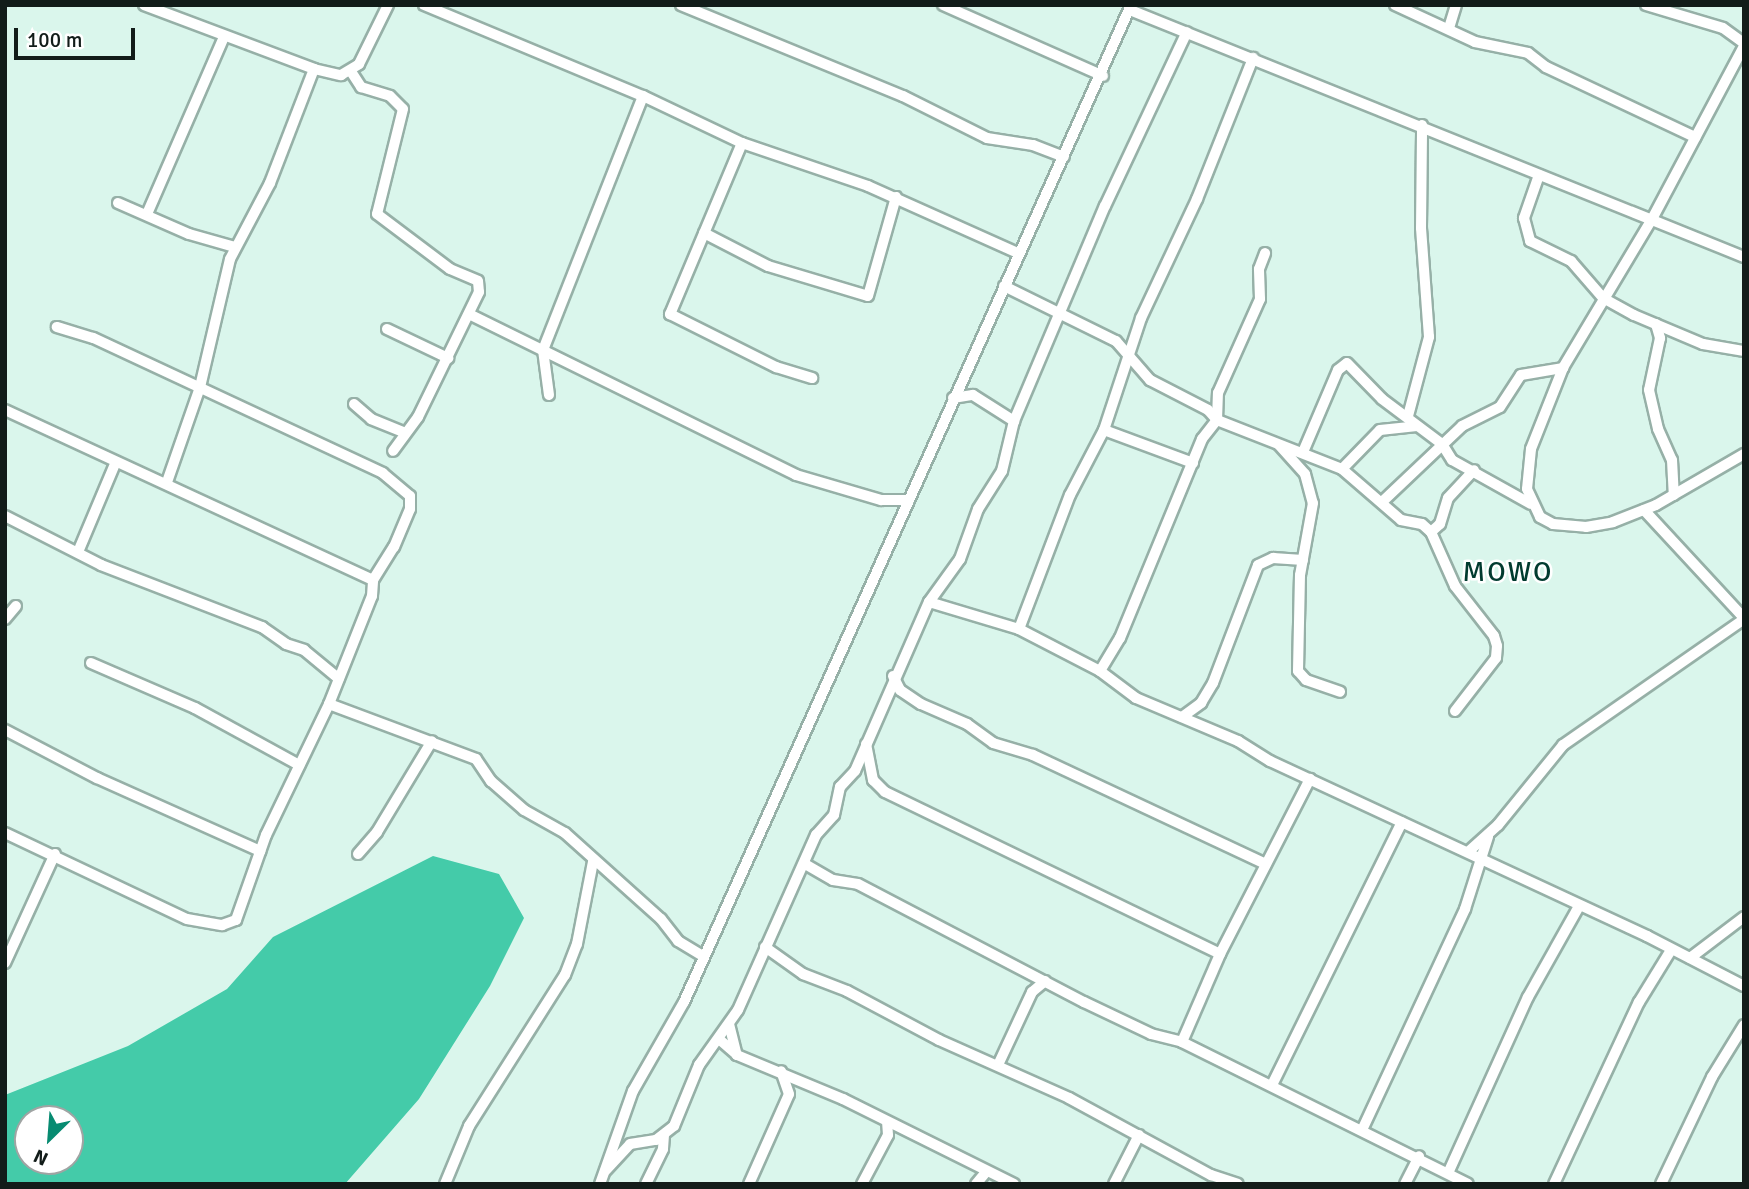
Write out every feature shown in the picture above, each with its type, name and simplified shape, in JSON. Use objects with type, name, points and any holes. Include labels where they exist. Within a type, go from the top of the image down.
[{"type":"street","points":[[144,5],[314,69],[352,73]]},
{"type":"street","points":[[352,73],[388,5]]},
{"type":"street","points":[[424,5],[643,96],[742,143],[897,197],[1018,253]]},
{"type":"street","points":[[681,5],[903,96],[987,138],[1033,145],[1064,157]]},
{"type":"street","points":[[943,5],[1103,76]]},
{"type":"street","points":[[1395,5],[1475,42],[1528,53],[1546,67],[1695,137]]},
{"type":"street","points":[[1449,28],[1456,5]]},
{"type":"street","points":[[1531,504],[1526,468],[1563,368],[1652,219],[1744,44],[1723,28],[1646,5]]},
{"type":"street","points":[[600,1184],[616,1153],[634,1091],[684,1002],[1018,253],[1103,76],[1130,7],[1744,257]]},
{"type":"street","points":[[646,1184],[663,1149],[664,1135],[682,1110],[699,1065],[720,1041],[729,1024],[805,864],[816,835],[834,815],[839,787],[855,771],[893,676],[932,597],[960,559],[978,509],[1002,471],[1014,421],[1062,314],[1105,206],[1187,32]]},
{"type":"street","points":[[146,214],[224,37]]},
{"type":"street","points":[[1019,629],[1070,495],[1104,430],[1141,318],[1198,199],[1253,58]]},
{"type":"street","points":[[167,482],[200,387],[224,278],[236,247],[270,183],[314,69]]},
{"type":"street","points":[[352,73],[361,88],[390,96],[403,108],[377,215],[450,269],[478,281],[471,315],[418,417],[403,432],[393,451]]},
{"type":"street","points":[[549,395],[543,350],[643,96]]},
{"type":"street","points":[[1408,416],[1429,337],[1421,228],[1422,125]]},
{"type":"street","points":[[742,143],[670,314],[776,367],[812,378]]},
{"type":"street","points":[[1539,175],[1524,218],[1528,238],[1572,261],[1603,298],[1703,344],[1744,351]]},
{"type":"street","points":[[704,233],[768,266],[868,296],[897,197]]},
{"type":"street","points":[[118,203],[189,234],[236,247]]},
{"type":"street","points":[[1100,671],[1120,638],[1193,463],[1217,420],[1218,393],[1260,299],[1259,269],[1265,253]]},
{"type":"street","points":[[1004,286],[1106,335],[1130,355],[1150,380],[1208,410],[1217,420],[1342,469],[1401,520],[1422,524],[1431,531],[1455,586],[1494,636],[1497,646],[1496,658],[1455,711]]},
{"type":"street","points":[[471,315],[796,475],[881,500],[909,500]]},
{"type":"street","points":[[1657,324],[1660,338],[1649,390],[1658,429],[1672,460],[1674,495]]},
{"type":"street","points":[[5,832],[187,919],[222,925],[236,920],[243,911],[260,851],[329,705],[372,596],[373,580],[410,509],[410,496],[383,473],[200,387],[57,327]]},
{"type":"street","points":[[387,329],[448,358]]},
{"type":"street","points":[[1303,452],[1342,365],[1359,371],[1382,399],[1442,444],[1452,460],[1531,504],[1553,524],[1570,528],[1613,523],[1644,510],[1744,454]]},
{"type":"street","points":[[1382,502],[1462,426],[1500,407],[1521,375],[1563,368]]},
{"type":"street","points":[[953,398],[973,395],[1014,421]]},
{"type":"street","points":[[354,404],[372,419],[403,432]]},
{"type":"street","points":[[5,410],[115,464],[167,482],[373,580]]},
{"type":"street","points":[[1342,469],[1380,430],[1417,426]]},
{"type":"street","points":[[1104,430],[1193,463]]},
{"type":"street","points":[[1279,445],[1311,488],[1312,516],[1303,560],[1298,671],[1306,680],[1339,692]]},
{"type":"street","points":[[78,552],[115,464]]},
{"type":"street","points":[[1431,531],[1440,524],[1448,498],[1474,470]]},
{"type":"street","points":[[1468,852],[1489,834],[1563,745],[1640,687],[1744,618],[1644,510]]},
{"type":"street","points":[[5,516],[120,573],[262,627],[286,644],[304,650],[339,679]]},
{"type":"street","points":[[1182,717],[1195,708],[1213,683],[1258,565],[1273,558],[1303,560]]},
{"type":"street","points":[[932,597],[943,604],[1019,629],[1100,671],[1136,698],[1182,717],[1468,852],[1578,908],[1690,958],[1744,986]]},
{"type":"street","points":[[5,618],[16,606]]},
{"type":"street","points":[[91,663],[195,708],[299,765]]},
{"type":"street","points":[[893,676],[900,690]]},
{"type":"street","points":[[887,690],[900,690],[993,743],[1033,755],[1266,864]]},
{"type":"street","points":[[329,705],[476,759],[491,781],[524,810],[561,830],[593,862],[660,919],[678,941],[703,956]]},
{"type":"street","points":[[1195,708],[1196,725]]},
{"type":"street","points":[[5,730],[97,778],[260,851]]},
{"type":"street","points":[[358,854],[377,832],[432,741]]},
{"type":"street","points":[[865,742],[873,780],[885,792],[1220,954]]},
{"type":"street","points":[[1182,1042],[1220,954],[1310,779]]},
{"type":"street","points":[[1272,1085],[1402,822]]},
{"type":"street","points":[[1363,1128],[1465,909],[1481,867],[1480,858],[1489,834]]},
{"type":"street","points":[[5,963],[55,854]]},
{"type":"street","points":[[445,1184],[469,1126],[565,975],[577,944],[593,862]]},
{"type":"street","points":[[805,864],[833,880],[858,884],[894,907],[1151,1034],[1182,1042],[1363,1128],[1449,1171],[1468,1184]]},
{"type":"street","points":[[1449,1171],[1528,996],[1578,908]]},
{"type":"street","points":[[1690,958],[1744,917]]},
{"type":"street","points":[[765,947],[803,974],[848,991],[1238,1184]]},
{"type":"street","points":[[1554,1184],[1630,1020],[1671,950]]},
{"type":"street","points":[[998,1065],[1032,992],[1045,981]]},
{"type":"street","points":[[729,1024],[737,1055]]},
{"type":"street","points":[[1661,1184],[1712,1077],[1744,1025]]},
{"type":"street","points":[[720,1041],[737,1055],[781,1071],[1014,1184]]},
{"type":"street","points":[[750,1184],[789,1094],[781,1071]]},
{"type":"street","points":[[789,1094],[813,1087]]},
{"type":"street","points":[[862,1184],[888,1135],[887,1122]]},
{"type":"street","points":[[888,1135],[900,1129]]},
{"type":"street","points":[[616,1153],[630,1144],[664,1135]]},
{"type":"street","points":[[1114,1184],[1139,1135]]},
{"type":"street","points":[[1405,1184],[1419,1156]]},
{"type":"street","points":[[976,1184],[986,1172]]},
{"type":"green space","points":[[433,856],[499,874],[524,918],[490,986],[419,1099],[345,1184],[5,1184],[5,1095],[128,1046],[227,989],[273,937]]},
{"type":"district","name":"MOWO","points":[[1508,572]]}]
